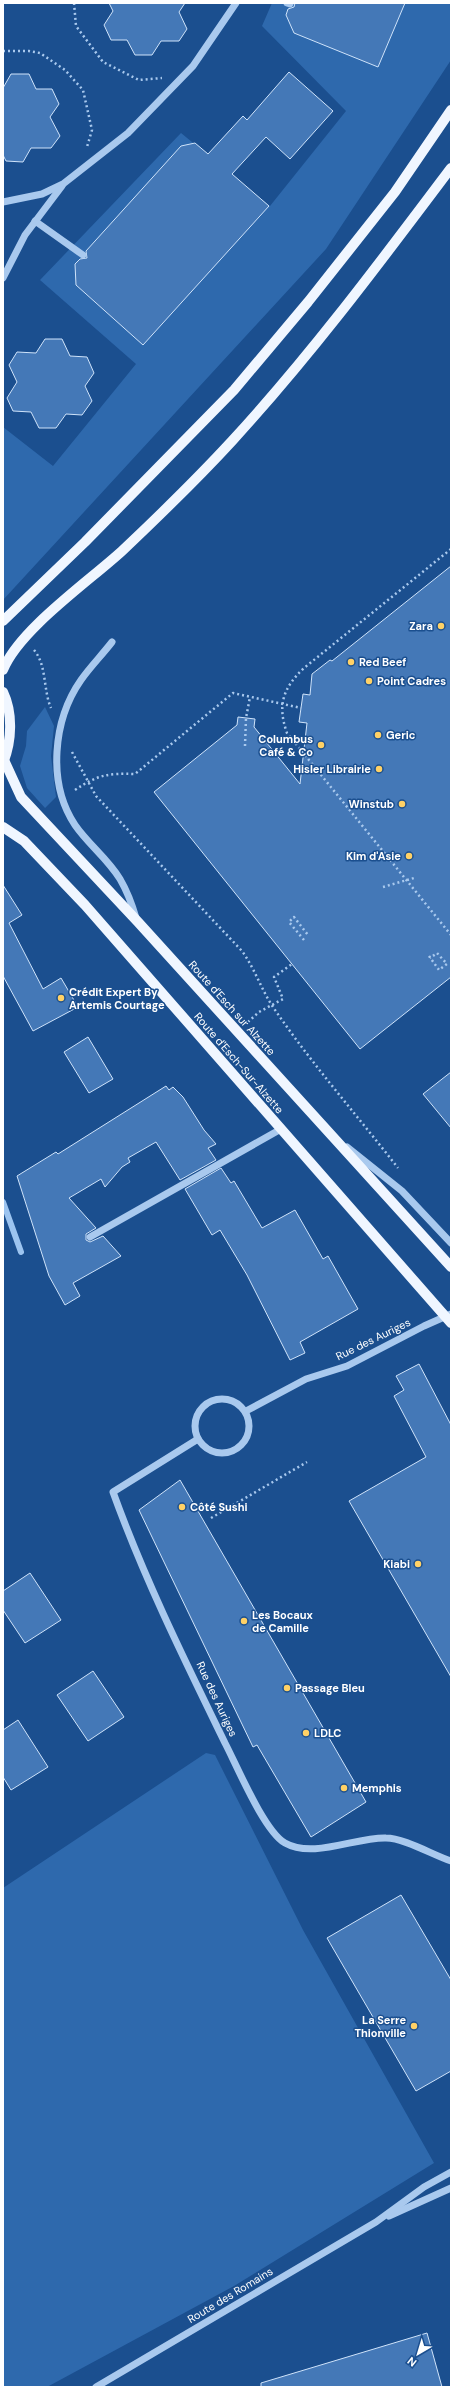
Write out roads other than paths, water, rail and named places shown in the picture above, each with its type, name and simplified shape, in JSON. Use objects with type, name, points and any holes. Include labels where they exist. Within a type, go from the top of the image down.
[{"type":"main road","points":[[3,621],[85,542],[234,390],[308,302],[395,192],[451,110]]},
{"type":"main road","points":[[3,670],[7,661],[24,638],[122,550],[232,441],[342,312],[451,168]]},
{"type":"main road","points":[[3,692],[10,724],[4,762]]},
{"type":"main road","name":"Route d'Esch sur Alzette","points":[[4,762],[21,797],[138,922],[451,1267]]},
{"type":"main road","name":"Route d'Esch-Sur-Alzette","points":[[3,827],[24,841],[50,867],[449,1318]]},
{"type":"street","points":[[3,202],[42,194],[63,184],[79,173],[128,133],[182,77],[206,48],[236,3]]},
{"type":"street","points":[[4,272],[35,221],[63,184]]},
{"type":"street","points":[[35,221],[83,256]]},
{"type":"street","points":[[112,642],[81,680],[73,694],[61,727],[57,756],[58,771],[67,811],[90,845],[119,878],[138,922]]},
{"type":"street","points":[[90,1237],[281,1129]]},
{"type":"street","points":[[327,1130],[402,1191],[451,1243]]},
{"type":"street","name":"Rue des Auriges","points":[[246,1411],[306,1379],[346,1366],[449,1318]]},
{"type":"street","points":[[213,1400],[231,1400],[246,1411],[250,1426],[248,1435],[238,1449],[230,1452],[211,1451],[198,1439],[196,1421],[202,1409],[213,1400]]},
{"type":"street","name":"Rue des Auriges","points":[[198,1439],[113,1492],[121,1516],[155,1593],[243,1779],[268,1824],[285,1843],[310,1849],[330,1848],[367,1839],[388,1838],[451,1861]]},
{"type":"street","name":"Route des Romains","points":[[96,2387],[376,2222],[424,2187],[451,2172]]},
{"type":"street","name":"Route des Romains","points":[[376,2222],[451,2188]]},
{"type":"waterway","points":[[3,1202],[21,1252]]},
{"type":"place","name":"Zara","points":[[441,626]]},
{"type":"place","name":"Red Beef","points":[[351,662]]},
{"type":"place","name":"Point Cadres","points":[[369,681]]},
{"type":"place","name":"Geric","points":[[378,735]]},
{"type":"place","name":"Columbus Café & Co","points":[[321,745]]},
{"type":"place","name":"Hisler Librairie","points":[[379,769]]},
{"type":"place","name":"Winstub","points":[[402,804]]},
{"type":"place","name":"Kim d'Asie","points":[[409,856]]},
{"type":"place","name":"Crédit Expert By Artemis Courtage","points":[[61,998]]},
{"type":"place","name":"Côté Sushi","points":[[182,1507]]},
{"type":"place","name":"Kiabi","points":[[418,1564]]},
{"type":"place","name":"Les Bocaux de Camille","points":[[244,1621]]},
{"type":"place","name":"Passage Bleu","points":[[287,1688]]},
{"type":"place","name":"LDLC","points":[[306,1733]]},
{"type":"place","name":"Memphis","points":[[344,1788]]},
{"type":"place","name":"La Serre Thionville","points":[[414,2026]]}]
